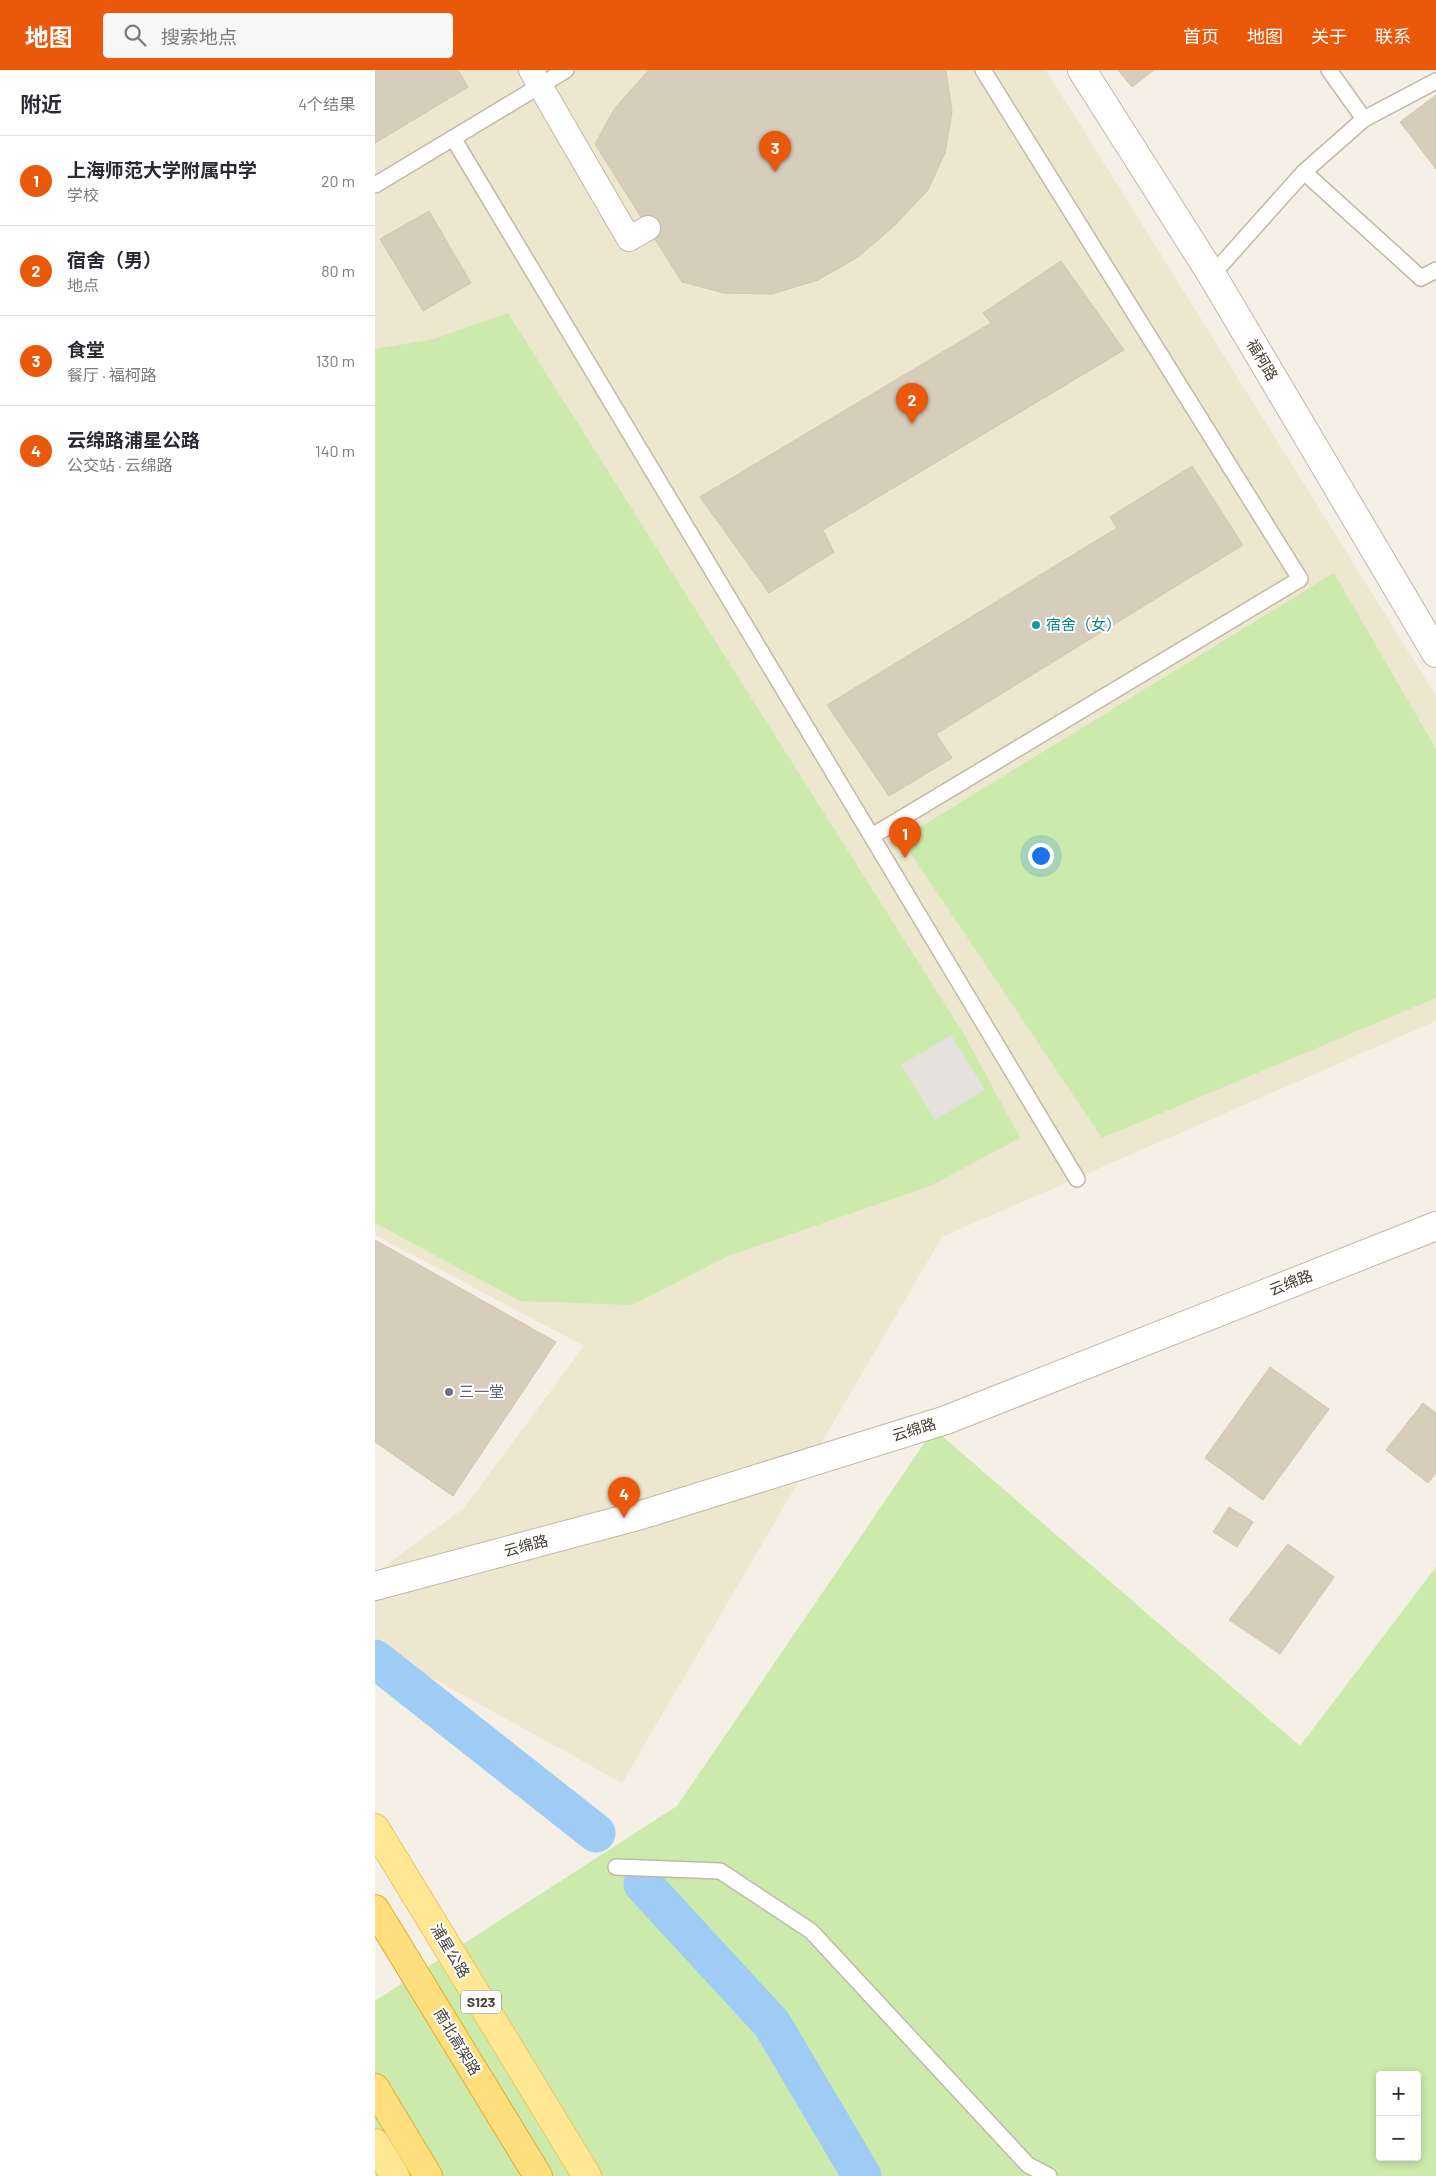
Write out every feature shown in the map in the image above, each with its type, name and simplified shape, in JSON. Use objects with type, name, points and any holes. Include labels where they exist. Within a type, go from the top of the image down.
[{"type":"highway","name":"南北高架路","points":[[375,1909],[538,2176]]},
{"type":"highway","points":[[375,2088],[428,2176]]},
{"type":"main road","name":"浦星公路","points":[[375,1828],[587,2176]]},
{"type":"main road","points":[[375,2143],[395,2176]]},
{"type":"street","name":"福柯路","points":[[1082,70],[1213,275],[1436,653]]},
{"type":"street","points":[[535,78],[629,239],[648,228]]},
{"type":"street","name":"云绵路","points":[[375,1586],[641,1515],[946,1420],[1436,1226]]},
{"type":"lane","points":[[375,185],[453,138],[535,78],[566,70]]},
{"type":"lane","points":[[872,836],[1300,579],[983,70]]},
{"type":"lane","points":[[1329,70],[1364,118]]},
{"type":"lane","points":[[1213,275],[1305,172],[1364,118],[1436,81]]},
{"type":"lane","points":[[453,138],[1077,1178]]},
{"type":"lane","points":[[1305,172],[1421,278],[1436,270]]},
{"type":"lane","points":[[616,1867],[720,1872],[811,1931],[1028,2165],[1049,2176]]},
{"type":"shaded area","points":[[375,70],[1046,70],[1436,696],[1436,1021],[942,1237],[622,1783],[375,1646],[375,1573],[463,1509],[584,1346],[375,1235]]},
{"type":"shaded area","points":[[951,1035],[985,1090],[935,1120],[901,1065]]},
{"type":"green space","points":[[508,313],[965,1036],[1020,1138],[930,1186],[728,1256],[632,1305],[520,1301],[375,1223],[375,349],[434,339]]},
{"type":"green space","points":[[1334,573],[1436,749],[1436,998],[1102,1138],[901,839]]},
{"type":"green space","points":[[934,1429],[1300,1746],[1436,1567],[1436,2176],[375,2176],[375,2001],[677,1806]]},
{"type":"building","points":[[375,70],[458,70],[468,87],[375,143]]},
{"type":"building","points":[[649,70],[946,70],[952,112],[945,153],[928,190],[894,226],[858,257],[818,280],[772,294],[724,293],[682,282],[595,144],[615,108]]},
{"type":"building","points":[[1118,70],[1154,70],[1132,87]]},
{"type":"building","points":[[1436,95],[1436,169],[1400,122]]},
{"type":"building","points":[[429,211],[471,283],[423,311],[380,239]]},
{"type":"building","points":[[1061,261],[1124,350],[823,530],[834,552],[769,593],[700,497],[991,323],[983,313]]},
{"type":"building","name":"宿舍（女）","points":[[1192,466],[1243,545],[936,734],[952,758],[889,796],[827,705],[1117,528],[1110,517]]},
{"type":"building","name":"三一堂","points":[[375,1240],[556,1342],[453,1496],[375,1442]]},
{"type":"building","points":[[1270,1367],[1329,1409],[1263,1500],[1205,1458]]},
{"type":"building","points":[[1423,1403],[1436,1413],[1436,1473],[1428,1483],[1386,1450]]},
{"type":"building","points":[[1229,1507],[1253,1522],[1237,1547],[1213,1532]]},
{"type":"building","points":[[1288,1544],[1334,1577],[1280,1654],[1229,1620]]},
{"type":"waterway","points":[[375,1659],[596,1833]]},
{"type":"waterway","points":[[643,1884],[772,2024],[862,2176]]},
{"type":"place","name":"食堂","points":[[775,172]]},
{"type":"place","name":"宿舍（男）","points":[[912,424]]},
{"type":"place","name":"宿舍（女）","points":[[1036,625]]},
{"type":"place","name":"上海师范大学附属中学","points":[[905,858]]},
{"type":"place","name":"三一堂","points":[[449,1392]]},
{"type":"place","name":"云绵路浦星公路","points":[[624,1518]]}]
